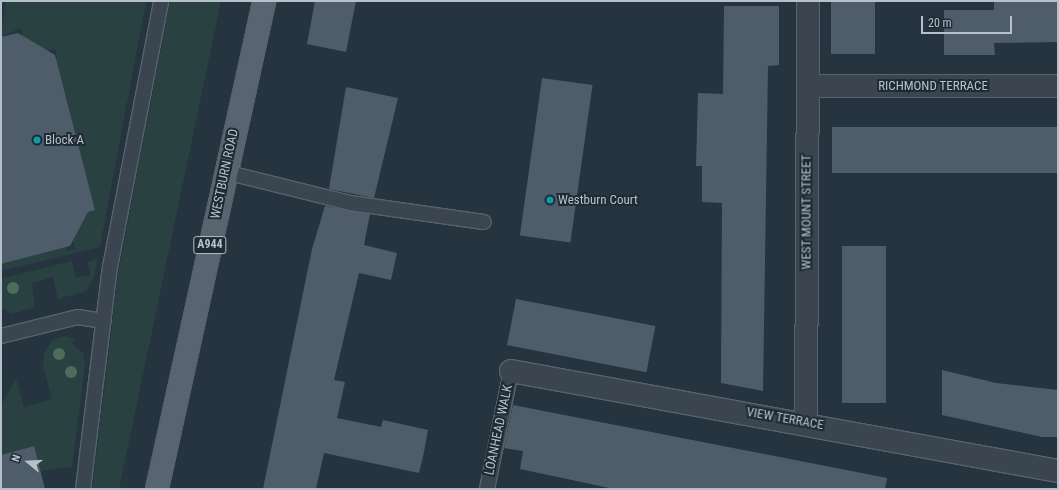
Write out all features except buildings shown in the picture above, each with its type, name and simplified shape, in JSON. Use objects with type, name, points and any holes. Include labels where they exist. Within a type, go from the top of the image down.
[{"type":"main road","name":"WESTBURN ROAD","points":[[157,489],[225,172],[264,1]]},
{"type":"street","name":"WEST MOUNT STREET","points":[[806,422],[808,1]]},
{"type":"street","name":"RICHMOND TERRACE","points":[[808,86],[1058,86]]},
{"type":"street","name":"VIEW TERRACE","points":[[511,371],[806,422],[981,460],[1058,471]]},
{"type":"lane","points":[[83,489],[110,267],[161,1]]},
{"type":"lane","points":[[225,172],[350,203],[484,222]]},
{"type":"lane","points":[[1,336],[78,317],[104,321]]},
{"type":"lane","name":"LOANHEAD WALK","points":[[487,489],[511,371]]},
{"type":"green space","points":[[6,1],[146,1],[100,247],[1,271],[1,264],[66,247],[67,251],[75,249],[73,240],[88,212],[95,210],[92,199],[88,200],[83,165],[65,109],[69,108],[66,95],[62,96],[53,59],[57,58],[55,49],[47,51],[23,36],[21,28],[1,37]]},
{"type":"green space","points":[[170,1],[221,1],[119,489],[92,489],[119,269]]},
{"type":"green space","points":[[98,259],[93,280],[86,291],[58,299],[53,277],[32,283],[35,307],[12,314],[1,308],[1,279],[72,261],[76,278],[91,275],[87,262]]},
{"type":"green space","points":[[66,336],[75,339],[72,344],[83,353],[85,364],[72,467],[40,471],[33,446],[1,455],[1,406],[16,378],[24,407],[52,399],[43,366],[44,354],[52,340]]},
{"type":"place","name":"Block A","points":[[37,140]]},
{"type":"place","name":"Westburn Court","points":[[550,200]]}]
